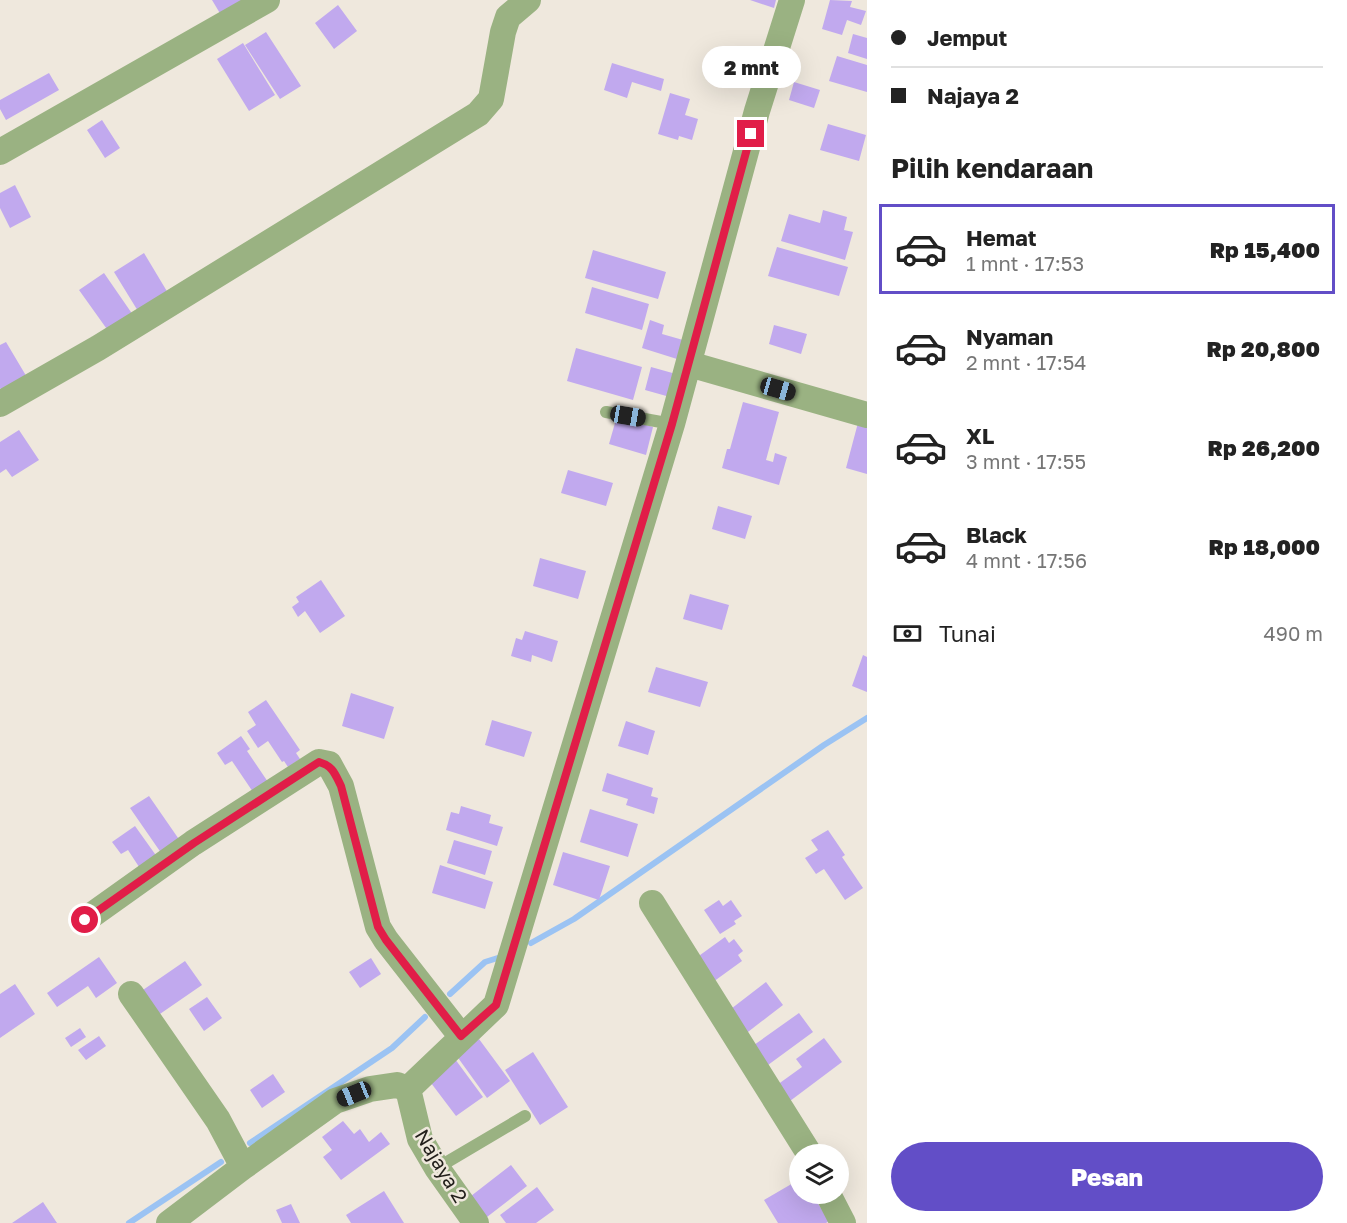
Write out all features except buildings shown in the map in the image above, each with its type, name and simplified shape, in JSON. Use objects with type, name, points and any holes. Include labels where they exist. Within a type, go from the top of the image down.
[{"type":"street","points":[[0,152],[267,0]]},
{"type":"street","points":[[0,404],[98,348],[478,114],[491,99],[503,32],[508,17],[528,0]]},
{"type":"street","points":[[169,1223],[335,1101],[370,1089],[397,1085],[408,1089],[496,1005],[672,424],[757,111],[792,0]]},
{"type":"street","points":[[689,364],[867,415]]},
{"type":"street","points":[[85,920],[194,843],[319,762],[328,764],[333,768],[341,786],[378,927],[461,1036]]},
{"type":"street","points":[[652,903],[803,1144]]},
{"type":"street","points":[[131,994],[218,1120],[243,1167]]},
{"type":"street","name":"Najaya 2","points":[[408,1089],[420,1139],[437,1168],[476,1223]]},
{"type":"street","points":[[833,1204],[843,1223]]},
{"type":"lane","points":[[606,412],[672,424]]},
{"type":"lane","points":[[437,1168],[525,1116]]},
{"type":"waterway","points":[[531,943],[574,919],[824,745],[867,718]]},
{"type":"waterway","points":[[450,994],[485,962],[504,956]]},
{"type":"waterway","points":[[250,1143],[392,1048],[425,1017]]},
{"type":"waterway","points":[[129,1223],[221,1162]]},
{"type":"route","points":[[85,920],[194,843],[319,762],[333,768],[341,786],[378,927],[386,940],[461,1036],[496,1005],[672,424],[751,134]]}]
